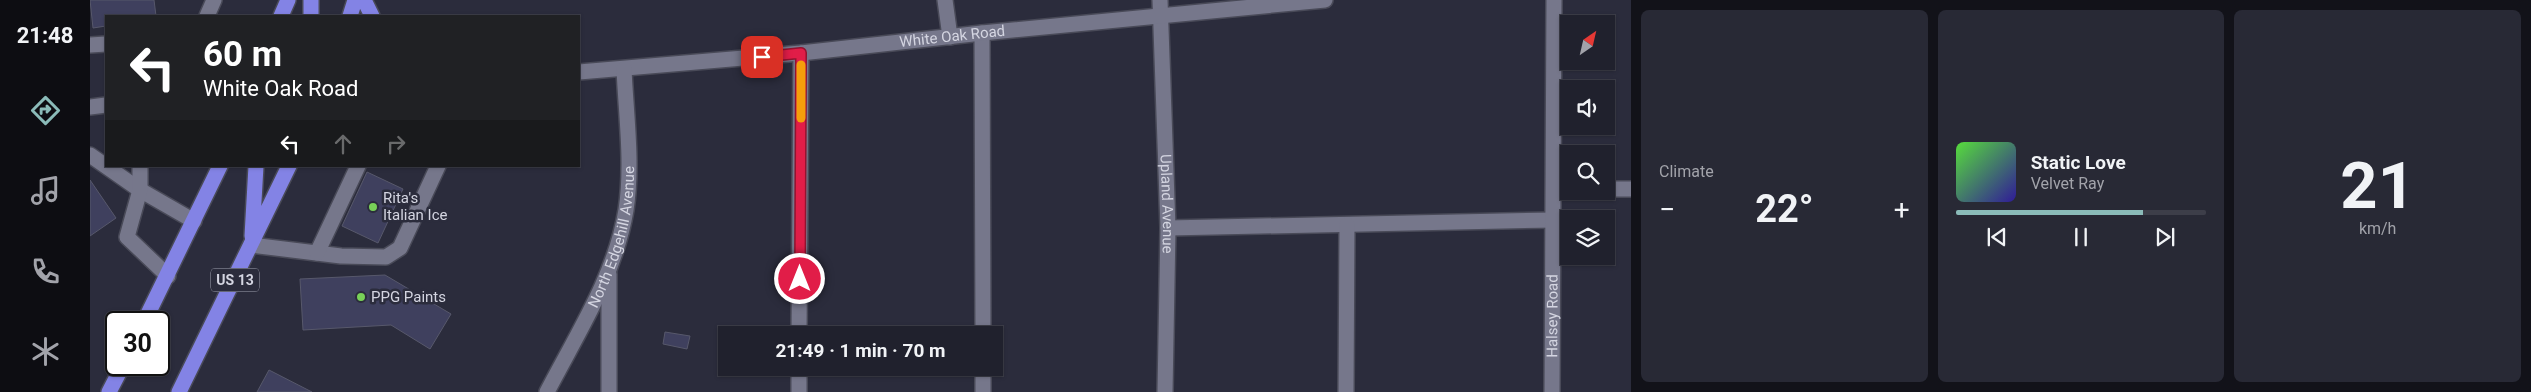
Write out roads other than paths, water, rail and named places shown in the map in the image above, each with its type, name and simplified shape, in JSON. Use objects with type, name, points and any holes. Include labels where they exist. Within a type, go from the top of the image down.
[{"type":"highway","points":[[281,15],[288,0]]},
{"type":"highway","points":[[311,0],[311,15]]},
{"type":"highway","points":[[350,15],[355,0]]},
{"type":"highway","points":[[364,0],[372,15]]},
{"type":"highway","points":[[150,311],[220,167]]},
{"type":"highway","points":[[251,245],[256,167]]},
{"type":"highway","name":"US 13","points":[[179,392],[289,167]]},
{"type":"highway","points":[[109,392],[117,376]]},
{"type":"street","points":[[207,15],[214,0]]},
{"type":"street","points":[[945,0],[950,37]]},
{"type":"street","name":"Upland Avenue","points":[[1160,0],[1168,228],[1166,392]]},
{"type":"street","name":"White Oak Road","points":[[580,72],[801,53],[982,33],[1325,0]]},
{"type":"street","name":"Halsey Road","points":[[1554,0],[1560,161]]},
{"type":"street","points":[[982,33],[983,326]]},
{"type":"street","points":[[90,45],[105,44]]},
{"type":"street","points":[[799,326],[801,53]]},
{"type":"street","name":"North Edgehill Avenue","points":[[547,392],[609,270],[619,241],[628,181],[624,69]]},
{"type":"street","points":[[90,106],[105,105]]},
{"type":"street","points":[[90,155],[105,166]]},
{"type":"street","points":[[107,167],[140,190],[194,221]]},
{"type":"street","points":[[140,167],[140,190],[127,237],[168,276]]},
{"type":"street","points":[[317,253],[358,167]]},
{"type":"street","points":[[251,245],[341,256],[386,257],[400,248],[438,167]]},
{"type":"street","points":[[1615,189],[1631,189]]},
{"type":"street","name":"Halsey Road","points":[[1552,392],[1554,220],[1560,193]]},
{"type":"street","points":[[1168,228],[1554,220]]},
{"type":"street","points":[[1346,392],[1347,225]]},
{"type":"street","points":[[609,270],[609,392]]},
{"type":"street","points":[[798,392],[799,376]]},
{"type":"street","points":[[983,376],[983,392]]},
{"type":"place","name":"Rita's Italian Ice","points":[[373,207]]},
{"type":"place","name":"PPG Paints","points":[[361,297]]}]
